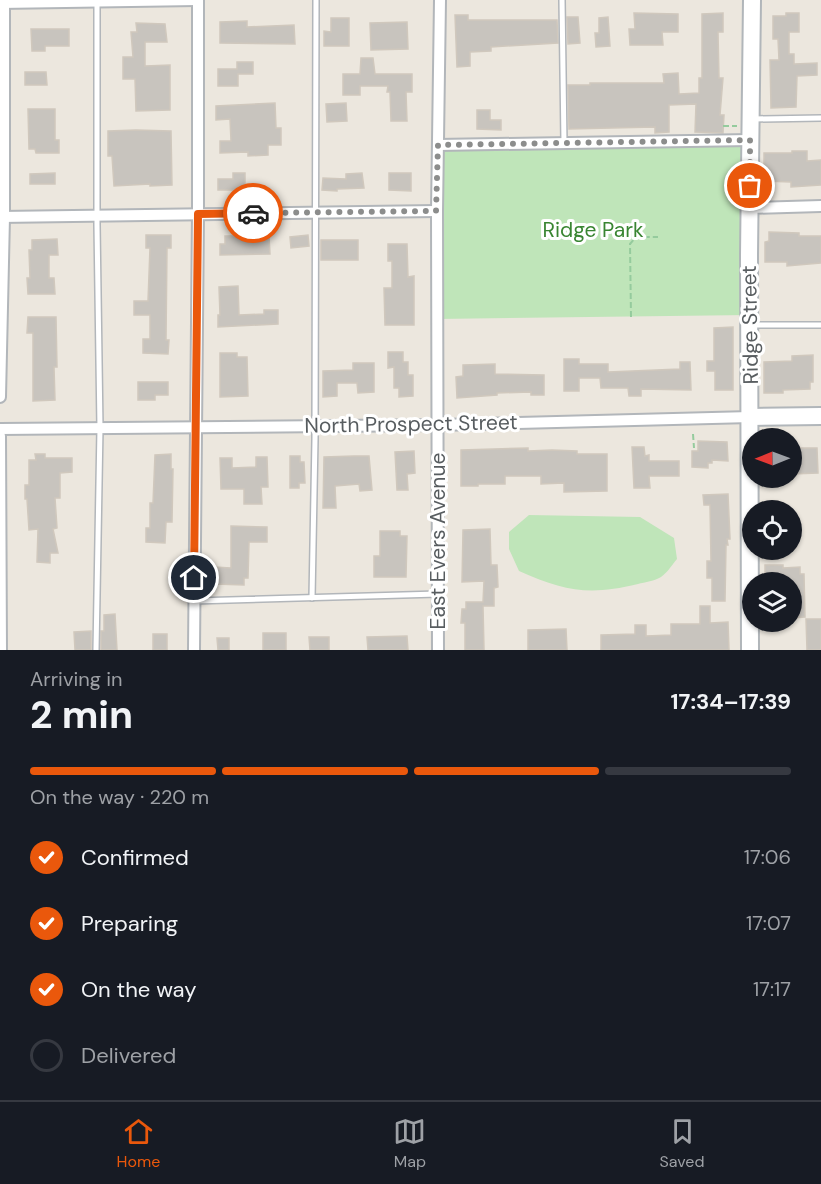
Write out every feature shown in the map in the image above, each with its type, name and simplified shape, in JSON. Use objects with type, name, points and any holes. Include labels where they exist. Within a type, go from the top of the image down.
[{"type":"street","points":[[0,397],[3,2],[197,0],[198,214],[194,650]]},
{"type":"street","name":"East Evers Avenue","points":[[438,650],[436,211],[440,0]]},
{"type":"street","name":"Ridge Street","points":[[750,650],[750,140],[745,123],[752,0]]},
{"type":"street","points":[[438,145],[750,140]]},
{"type":"street","points":[[750,208],[821,206]]},
{"type":"street","points":[[2,217],[436,211]]},
{"type":"street","name":"North Prospect Street","points":[[0,429],[438,424],[821,416]]},
{"type":"street","points":[[0,436],[1,650]]},
{"type":"lane","points":[[312,598],[315,425],[316,0]]},
{"type":"lane","points":[[562,0],[564,143]]},
{"type":"lane","points":[[96,650],[100,428],[97,2]]},
{"type":"lane","points":[[745,123],[821,118]]},
{"type":"lane","points":[[750,325],[821,325]]},
{"type":"lane","points":[[194,601],[438,594]]},
{"type":"path","points":[[723,126],[745,123]]},
{"type":"path","points":[[631,317],[630,244],[636,237],[658,237]]},
{"type":"path","points":[[693,434],[694,448]]},
{"type":"green space","name":"Ridge Park","points":[[750,140],[750,315],[437,319],[438,145]]},
{"type":"green space","points":[[529,515],[640,517],[674,538],[677,559],[659,578],[621,588],[591,590],[550,583],[519,571],[509,549],[509,532]]},
{"type":"building","points":[[634,13],[678,14],[678,32],[662,32],[663,45],[630,45],[629,29],[635,29]]},
{"type":"building","points":[[723,13],[723,32],[718,32],[719,78],[723,78],[720,115],[724,115],[723,133],[695,132],[696,104],[669,105],[669,132],[655,133],[655,127],[569,129],[568,85],[664,83],[663,74],[678,73],[679,94],[699,93],[699,78],[702,78],[702,14]]},
{"type":"building","points":[[786,13],[799,13],[799,32],[789,32],[789,54],[794,54],[794,64],[817,63],[817,75],[797,76],[796,107],[771,108],[770,60],[779,60],[778,39],[773,39],[773,16],[786,16]]},
{"type":"building","points":[[455,15],[468,15],[468,20],[557,20],[558,43],[491,47],[491,51],[470,52],[470,66],[457,67]]},
{"type":"building","points":[[567,17],[578,17],[580,43],[568,44]]},
{"type":"building","points":[[608,17],[610,46],[596,47],[595,33],[599,33],[599,18]]},
{"type":"building","points":[[331,18],[349,18],[349,46],[324,46],[324,31],[331,32]]},
{"type":"building","points":[[247,21],[247,27],[294,25],[295,44],[220,43],[220,22]]},
{"type":"building","points":[[407,22],[408,49],[371,50],[370,23]]},
{"type":"building","points":[[136,23],[165,24],[167,42],[145,42],[145,66],[170,65],[170,110],[136,111],[135,79],[123,79],[123,57],[133,57],[131,32],[137,32]]},
{"type":"building","points":[[31,29],[69,29],[69,46],[45,46],[45,51],[32,51]]},
{"type":"building","points":[[361,58],[373,58],[375,74],[412,74],[412,92],[406,92],[407,121],[391,121],[388,86],[360,86],[360,95],[343,95],[343,74],[360,74]]},
{"type":"building","points":[[237,62],[253,62],[253,74],[238,74],[238,86],[218,86],[218,69],[237,69]]},
{"type":"building","points":[[25,72],[46,72],[47,85],[25,85]]},
{"type":"building","points":[[275,103],[276,128],[281,128],[281,145],[268,145],[268,155],[248,156],[248,152],[220,153],[220,141],[231,141],[230,119],[216,120],[216,106]]},
{"type":"building","points":[[346,103],[347,121],[327,122],[326,104]]},
{"type":"building","points":[[28,109],[55,109],[55,140],[59,140],[59,153],[36,153],[35,149],[29,149]]},
{"type":"building","points":[[477,110],[490,110],[490,120],[501,120],[501,130],[477,129]]},
{"type":"building","points":[[108,131],[171,131],[172,185],[114,186],[112,156],[108,156]]},
{"type":"building","points":[[792,151],[807,151],[807,161],[821,160],[821,185],[791,187],[791,182],[764,181],[764,153],[792,153]]},
{"type":"building","points":[[55,173],[55,184],[30,184],[30,174]]},
{"type":"building","points":[[233,173],[245,173],[245,190],[218,190],[218,179],[233,179]]},
{"type":"building","points":[[362,173],[364,188],[322,190],[323,178],[346,179],[346,174]]},
{"type":"building","points":[[389,173],[411,173],[411,191],[389,190]]},
{"type":"building","points":[[769,232],[821,236],[821,263],[787,266],[787,262],[765,262],[765,242],[769,241]]},
{"type":"building","points":[[146,235],[171,235],[171,248],[167,248],[166,340],[169,340],[168,354],[143,353],[143,339],[150,339],[150,315],[134,315],[134,301],[148,301],[150,248],[146,248]]},
{"type":"building","points":[[308,235],[309,246],[291,248],[290,237]]},
{"type":"building","points":[[225,236],[239,236],[239,238],[269,236],[270,254],[220,255],[220,244],[225,244]]},
{"type":"building","points":[[57,239],[58,255],[49,255],[49,278],[54,278],[55,294],[28,294],[29,250],[32,250],[32,240]]},
{"type":"building","points":[[321,240],[358,240],[358,260],[321,260]]},
{"type":"building","points":[[388,244],[407,244],[408,277],[414,276],[414,325],[385,325],[384,288],[392,288],[392,261],[388,261]]},
{"type":"building","points":[[238,286],[239,315],[264,314],[264,310],[278,310],[278,324],[218,327],[219,287]]},
{"type":"building","points":[[28,317],[56,317],[55,400],[33,401],[33,333],[27,333]]},
{"type":"building","points":[[733,327],[733,390],[715,390],[715,371],[707,371],[707,361],[714,361],[714,328]]},
{"type":"building","points":[[388,352],[403,352],[403,362],[408,362],[408,375],[413,375],[413,396],[399,397],[399,388],[394,388],[394,367],[388,368]]},
{"type":"building","points":[[220,353],[237,353],[237,357],[247,357],[248,396],[220,397]]},
{"type":"building","points":[[813,355],[813,382],[810,382],[810,389],[764,393],[764,362],[792,361],[792,356]]},
{"type":"building","points":[[564,359],[579,359],[579,364],[608,364],[608,372],[680,369],[680,362],[690,362],[691,390],[641,389],[641,396],[629,396],[628,388],[601,388],[600,378],[579,378],[579,391],[564,391]]},
{"type":"building","points":[[353,363],[374,363],[374,392],[358,393],[357,383],[337,383],[337,396],[323,397],[323,371],[353,370]]},
{"type":"building","points":[[495,364],[495,374],[544,375],[544,395],[531,395],[531,392],[497,393],[497,395],[457,398],[456,377],[463,376],[463,365]]},
{"type":"building","points":[[138,382],[168,382],[168,395],[155,395],[155,400],[138,400]]},
{"type":"building","points":[[698,441],[727,442],[728,461],[712,460],[712,463],[708,463],[708,468],[692,467],[692,451],[698,451]]},
{"type":"building","points":[[632,447],[644,447],[645,456],[649,455],[649,461],[679,461],[679,476],[649,476],[650,488],[634,488]]},
{"type":"building","points":[[528,448],[528,451],[552,450],[577,451],[577,454],[607,454],[607,491],[564,492],[564,483],[541,484],[541,476],[505,476],[505,484],[461,486],[461,450]]},
{"type":"building","points":[[802,448],[817,448],[818,473],[802,474]]},
{"type":"building","points":[[414,451],[415,473],[407,474],[408,490],[397,490],[395,452]]},
{"type":"building","points":[[35,454],[45,454],[45,458],[72,458],[72,472],[60,473],[60,498],[55,498],[57,528],[53,529],[58,553],[50,553],[50,563],[37,562],[38,529],[29,530],[25,485],[29,485],[29,460],[36,460]]},
{"type":"building","points":[[171,454],[172,522],[166,522],[165,543],[146,542],[146,528],[150,528],[150,503],[153,503],[155,455]]},
{"type":"building","points":[[290,456],[300,456],[300,462],[304,462],[305,483],[299,483],[299,488],[290,488]]},
{"type":"building","points":[[369,456],[372,490],[360,491],[359,484],[335,486],[336,508],[323,508],[324,457]]},
{"type":"building","points":[[256,457],[267,457],[268,487],[261,487],[262,504],[244,504],[244,489],[221,489],[220,458],[232,458],[232,468],[256,467]]},
{"type":"building","points":[[728,494],[730,539],[727,539],[728,545],[726,545],[725,601],[712,601],[712,578],[707,578],[707,561],[711,561],[710,505],[704,505],[703,495]]},
{"type":"building","points":[[231,526],[267,527],[267,542],[249,542],[248,578],[244,578],[244,585],[215,584],[215,567],[231,568]]},
{"type":"building","points":[[490,529],[491,565],[497,565],[498,587],[494,588],[494,606],[483,606],[484,650],[465,650],[465,623],[461,623],[462,609],[466,609],[466,602],[483,602],[484,581],[462,582],[463,530]]},
{"type":"building","points":[[380,531],[400,531],[400,536],[407,536],[406,577],[374,577],[374,556],[380,556]]},
{"type":"building","points":[[765,565],[783,565],[783,568],[800,567],[800,572],[765,572]]},
{"type":"building","points":[[802,574],[804,574],[805,617],[802,617]]},
{"type":"building","points":[[700,606],[710,606],[710,623],[728,622],[729,650],[601,650],[601,635],[635,634],[635,625],[646,625],[646,636],[671,635],[671,624],[700,624]]},
{"type":"building","points":[[115,614],[117,650],[101,650],[104,615]]},
{"type":"building","points":[[806,619],[821,619],[821,650],[807,650]]},
{"type":"building","points":[[566,629],[567,650],[528,650],[528,630]]},
{"type":"building","points":[[91,631],[91,650],[75,650],[74,632]]},
{"type":"building","points":[[263,633],[286,633],[286,650],[263,650]]},
{"type":"building","points":[[153,634],[167,634],[167,650],[153,650]]},
{"type":"building","points":[[407,636],[408,650],[368,650],[367,637]]},
{"type":"building","points":[[309,637],[329,637],[329,650],[310,650]]},
{"type":"building","points":[[217,638],[229,638],[229,650],[218,650]]},
{"type":"way so far","points":[[253,213],[436,211],[438,145],[750,140],[750,186]]},
{"type":"route","points":[[194,578],[198,214],[253,213]]}]
